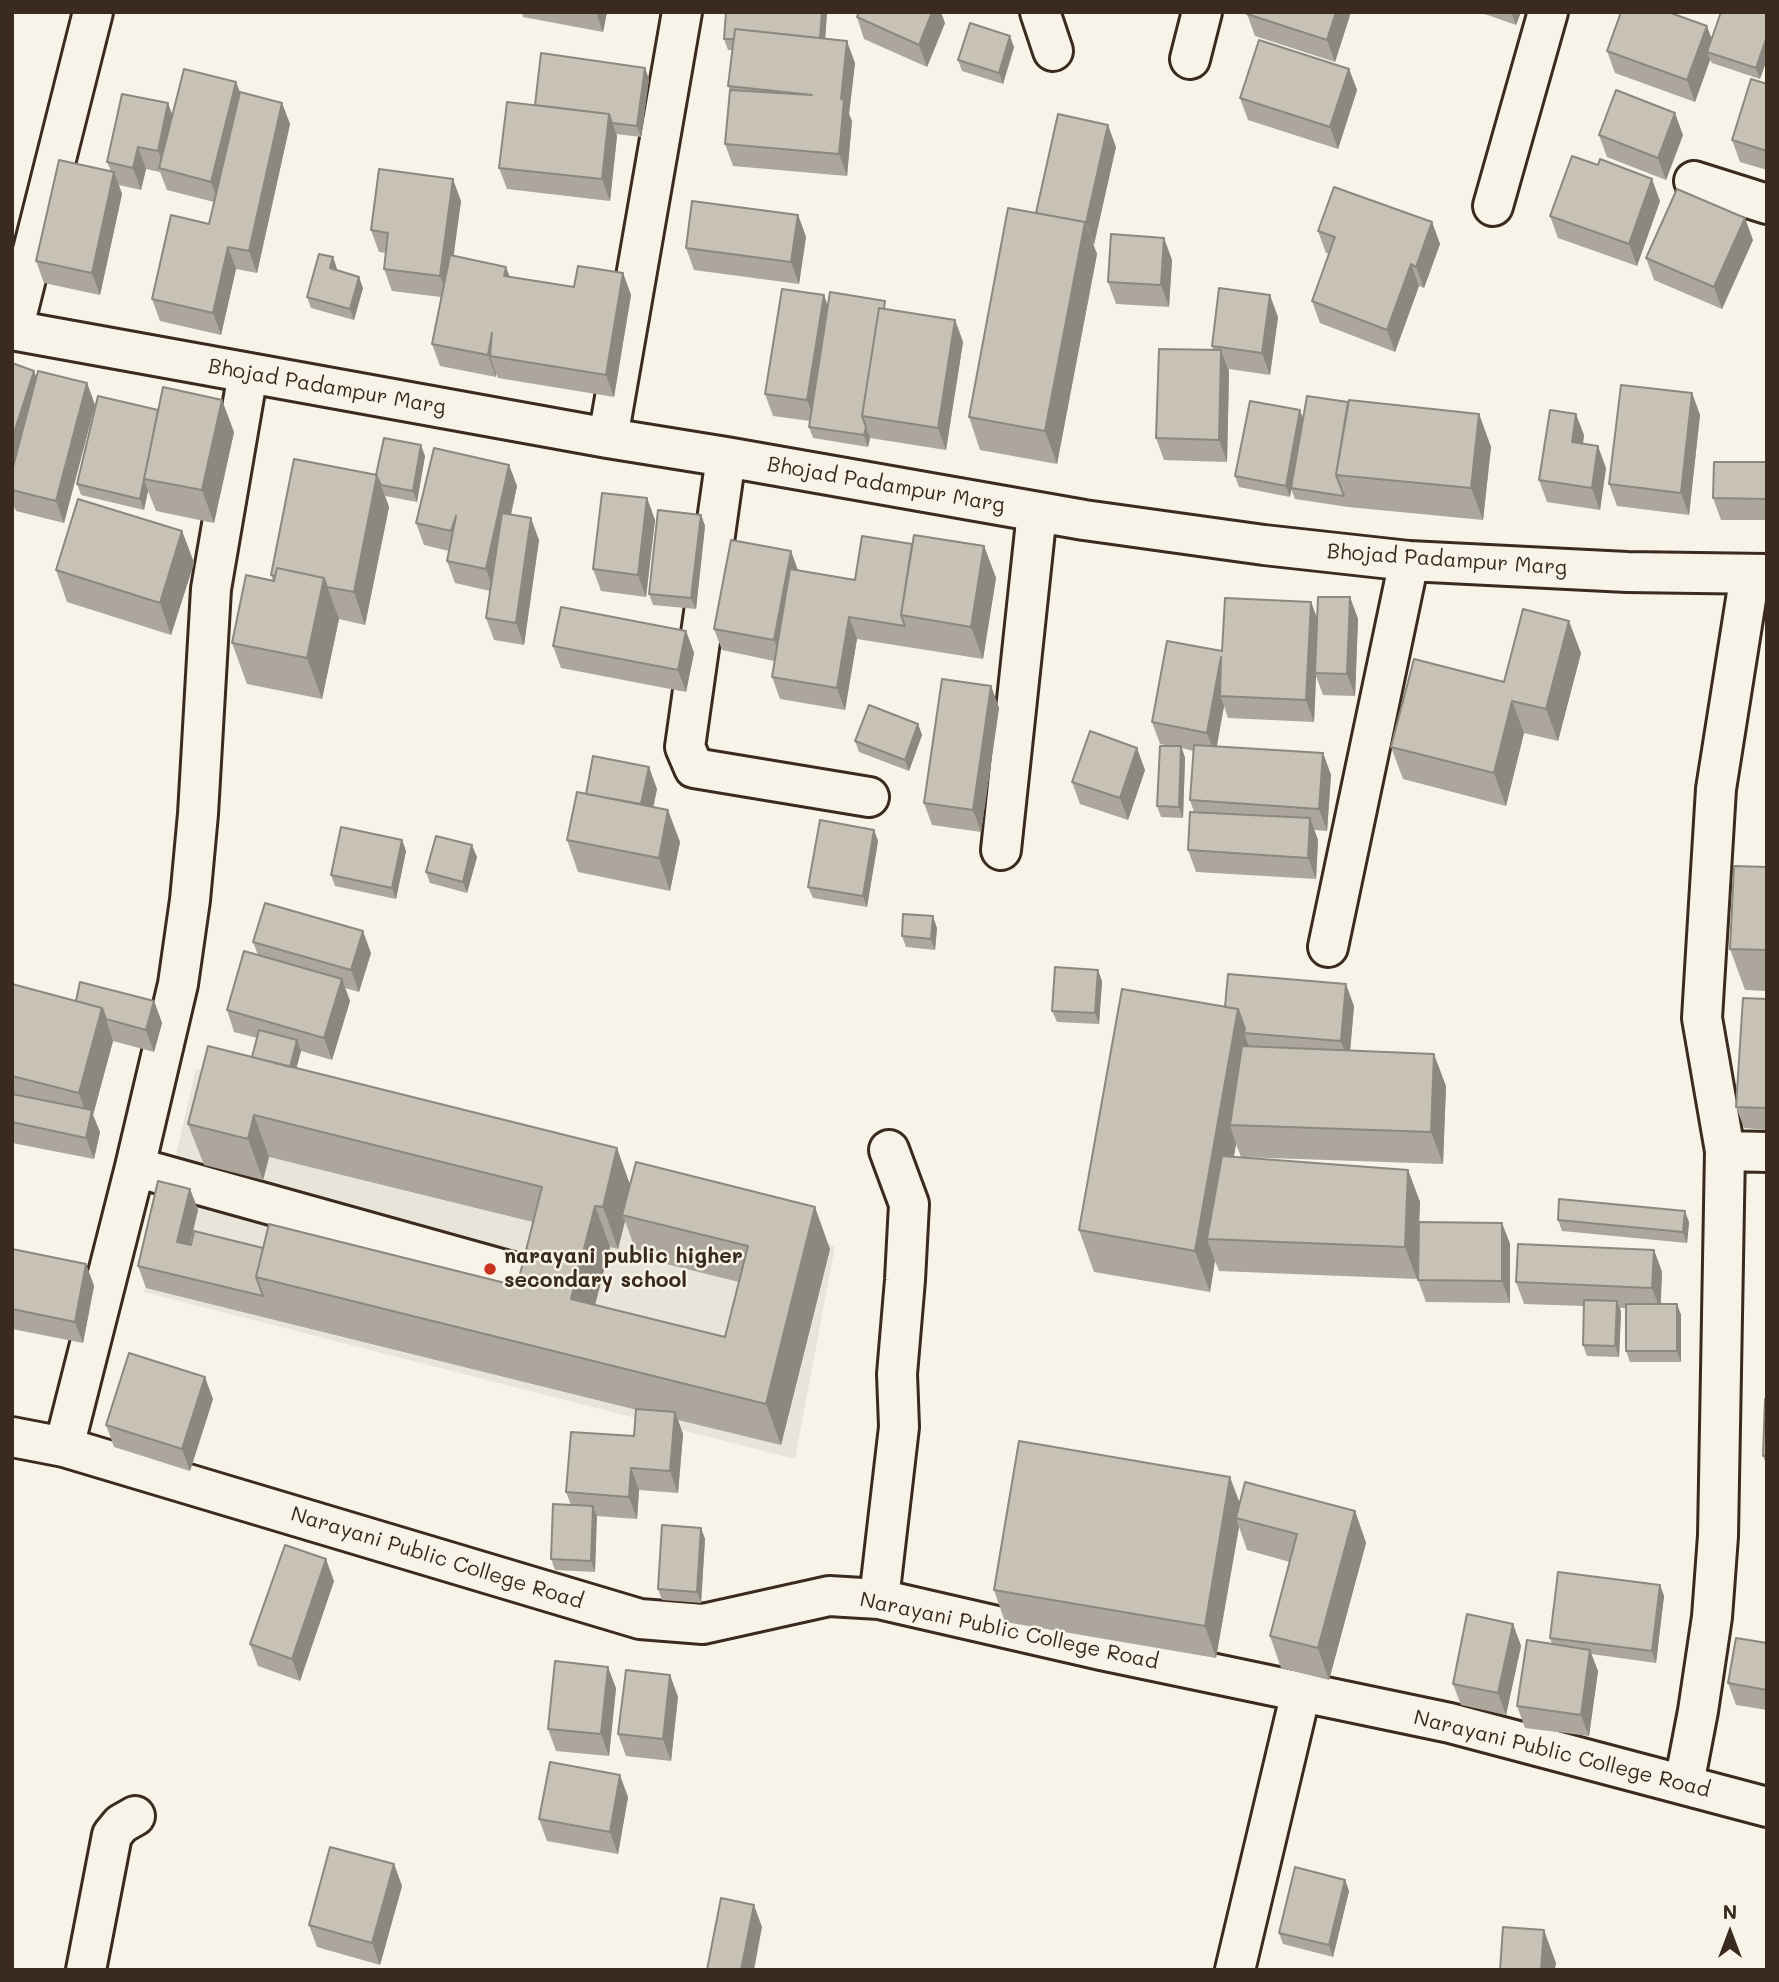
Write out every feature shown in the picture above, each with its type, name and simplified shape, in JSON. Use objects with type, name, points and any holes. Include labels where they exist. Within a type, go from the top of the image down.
[{"type":"street","points":[[13,330],[93,12]]},
{"type":"street","points":[[608,438],[682,12]]},
{"type":"street","points":[[1040,12],[1053,51]]},
{"type":"street","points":[[1190,59],[1202,12]]},
{"type":"street","points":[[1493,206],[1548,12]]},
{"type":"street","points":[[1694,181],[1767,204]]},
{"type":"street","name":"Bhojad Padampur Marg","points":[[13,330],[608,438],[1084,520],[1409,561],[1627,572],[1758,574]]},
{"type":"street","points":[[64,1447],[178,984],[190,900],[198,814],[211,589],[248,373]]},
{"type":"street","points":[[726,457],[685,747],[694,768],[869,797]]},
{"type":"street","points":[[1001,850],[1037,512]]},
{"type":"street","points":[[1328,947],[1409,561]]},
{"type":"street","points":[[1684,1784],[1712,1617],[1718,1535],[1725,1151],[1702,1018],[1716,789],[1758,574]]},
{"type":"street","points":[[879,1599],[899,1427],[897,1374],[909,1204],[890,1150]]},
{"type":"street","points":[[1725,1151],[1767,1152]]},
{"type":"street","points":[[135,1167],[519,1274]]},
{"type":"street","name":"Narayani Public College Road","points":[[12,1437],[64,1447],[640,1619],[703,1624],[829,1596],[879,1599],[1101,1650],[1450,1723],[1767,1807]]},
{"type":"street","points":[[1235,1970],[1301,1692]]},
{"type":"street","points":[[86,1970],[112,1835],[121,1824],[135,1815]]},
{"type":"shaded area","name":"narayani public higher secondary school","points":[[196,1069],[835,1246],[795,1459],[144,1292]]},
{"type":"building","points":[[726,12],[822,12],[820,38],[735,29],[734,39],[724,39]]},
{"type":"building","points":[[859,12],[932,12],[919,45],[857,17]]},
{"type":"building","points":[[1336,12],[1327,40],[1247,14]]},
{"type":"building","points":[[1621,12],[1668,12],[1707,26],[1687,80],[1607,51]]},
{"type":"building","points":[[1721,12],[1767,12],[1767,36],[1756,68],[1707,52]]},
{"type":"building","points":[[970,23],[1010,36],[999,73],[958,60]]},
{"type":"building","points":[[735,29],[847,41],[839,154],[725,144],[730,90],[812,95],[728,86]]},
{"type":"building","points":[[1259,40],[1349,69],[1330,127],[1240,98]]},
{"type":"building","points":[[541,53],[645,68],[637,126],[612,123],[609,114],[535,105]]},
{"type":"building","points":[[184,69],[236,82],[211,182],[159,168]]},
{"type":"building","points":[[1751,79],[1767,84],[1767,151],[1732,140]]},
{"type":"building","points":[[1616,90],[1675,113],[1658,158],[1599,135]]},
{"type":"building","points":[[240,92],[282,103],[249,251],[228,247],[213,313],[152,299],[171,215],[209,224]]},
{"type":"building","points":[[122,94],[168,103],[158,151],[138,147],[133,168],[107,162]]},
{"type":"building","points":[[507,102],[609,114],[602,179],[499,168]]},
{"type":"building","points":[[1058,114],[1108,125],[1086,223],[1036,213]]},
{"type":"building","points":[[1572,156],[1598,165],[1600,159],[1652,179],[1629,244],[1550,216]]},
{"type":"building","points":[[59,160],[114,172],[92,273],[36,261]]},
{"type":"building","points":[[379,169],[453,179],[440,276],[384,269],[388,233],[371,230]]},
{"type":"building","points":[[1334,187],[1432,222],[1416,267],[1411,264],[1387,330],[1312,301],[1335,237],[1318,231]]},
{"type":"building","points":[[1677,189],[1745,218],[1714,287],[1646,258]]},
{"type":"building","points":[[692,201],[798,215],[791,262],[686,248]]},
{"type":"building","points":[[1008,208],[1085,222],[1045,431],[969,417]]},
{"type":"building","points":[[1111,234],[1164,238],[1161,285],[1108,282]]},
{"type":"building","points":[[319,254],[333,257],[330,268],[359,277],[350,309],[307,297]]},
{"type":"building","points":[[450,255],[506,267],[504,276],[574,287],[578,266],[623,273],[606,375],[490,356],[492,333],[488,355],[432,344]]},
{"type":"building","points":[[1219,288],[1270,295],[1262,353],[1212,346]]},
{"type":"building","points":[[782,289],[824,295],[807,400],[765,394]]},
{"type":"building","points":[[830,292],[885,301],[884,309],[879,308],[862,416],[866,427],[864,435],[809,427]]},
{"type":"building","points":[[879,308],[955,320],[938,428],[862,416]]},
{"type":"building","points":[[1159,349],[1221,350],[1219,440],[1156,438]]},
{"type":"building","points":[[12,363],[34,371],[12,439]]},
{"type":"building","points":[[38,371],[87,383],[56,501],[12,490],[12,471]]},
{"type":"building","points":[[1621,385],[1692,393],[1681,493],[1609,484]]},
{"type":"building","points":[[163,387],[222,400],[202,490],[144,479]]},
{"type":"building","points":[[98,396],[158,410],[140,499],[77,484]]},
{"type":"building","points":[[1307,396],[1348,402],[1336,475],[1344,496],[1291,488]]},
{"type":"building","points":[[1349,400],[1479,414],[1471,488],[1336,475]]},
{"type":"building","points":[[1250,401],[1300,410],[1286,486],[1235,476]]},
{"type":"building","points":[[1550,410],[1576,414],[1572,442],[1598,446],[1592,488],[1539,480]]},
{"type":"building","points":[[384,438],[421,445],[413,491],[381,485],[376,475]]},
{"type":"building","points":[[434,448],[509,465],[486,569],[447,561],[456,516],[451,531],[416,523]]},
{"type":"building","points":[[294,459],[377,475],[354,592],[327,587],[324,578],[277,568],[275,576],[271,575]]},
{"type":"building","points":[[1714,462],[1767,462],[1767,499],[1713,498]]},
{"type":"building","points":[[602,493],[647,498],[638,575],[593,569]]},
{"type":"building","points":[[78,499],[182,531],[160,603],[56,570]]},
{"type":"building","points":[[658,510],[701,515],[691,598],[649,594]]},
{"type":"building","points":[[502,513],[531,518],[516,623],[486,618]]},
{"type":"building","points":[[914,535],[984,546],[971,627],[901,615]]},
{"type":"building","points":[[862,536],[912,544],[901,615],[905,626],[849,617],[837,688],[772,677],[790,569],[855,580]]},
{"type":"building","points":[[731,540],[791,551],[774,640],[714,629]]},
{"type":"building","points":[[277,568],[324,578],[307,658],[232,643],[246,575],[274,581]]},
{"type":"building","points":[[1318,597],[1350,597],[1347,674],[1315,673]]},
{"type":"building","points":[[1225,598],[1311,602],[1306,700],[1220,696],[1221,657],[1207,733],[1152,722],[1167,641],[1222,651]]},
{"type":"building","points":[[561,607],[686,631],[678,670],[553,646]]},
{"type":"building","points":[[1523,609],[1569,621],[1546,709],[1512,701],[1494,773],[1391,747],[1414,659],[1504,682]]},
{"type":"building","points":[[942,679],[991,686],[973,810],[924,803]]},
{"type":"building","points":[[869,705],[918,724],[905,760],[855,741]]},
{"type":"building","points":[[1090,731],[1137,748],[1120,798],[1072,782]]},
{"type":"building","points":[[1194,745],[1323,753],[1319,809],[1190,800]]},
{"type":"building","points":[[1160,746],[1181,746],[1179,807],[1157,806]]},
{"type":"building","points":[[593,756],[649,767],[641,804],[586,794]]},
{"type":"building","points":[[577,792],[668,810],[659,858],[567,840]]},
{"type":"building","points":[[1190,812],[1310,818],[1308,858],[1188,850]]},
{"type":"building","points":[[820,820],[874,830],[863,896],[808,887]]},
{"type":"building","points":[[341,827],[402,840],[392,888],[331,875]]},
{"type":"building","points":[[436,836],[472,845],[463,882],[426,872]]},
{"type":"building","points":[[1734,866],[1767,867],[1767,950],[1730,949]]},
{"type":"building","points":[[265,903],[363,931],[351,970],[253,942]]},
{"type":"building","points":[[903,914],[933,916],[931,939],[902,936]]},
{"type":"building","points":[[244,951],[342,979],[324,1038],[227,1010]]},
{"type":"building","points":[[1055,967],[1098,970],[1095,1013],[1052,1011]]},
{"type":"building","points":[[1228,974],[1346,984],[1341,1041],[1244,1033],[1238,1009],[1225,1007]]},
{"type":"building","points":[[80,982],[154,1001],[146,1030],[106,1019],[102,1008],[76,1001]]},
{"type":"building","points":[[12,984],[102,1008],[79,1093],[12,1076]]},
{"type":"building","points":[[1122,989],[1238,1009],[1195,1251],[1079,1230]]},
{"type":"building","points":[[1743,998],[1767,999],[1767,1108],[1736,1107]]},
{"type":"building","points":[[259,1030],[297,1040],[290,1067],[252,1057]]},
{"type":"building","points":[[208,1046],[617,1148],[603,1207],[595,1206],[571,1299],[725,1337],[748,1246],[622,1215],[636,1162],[815,1207],[766,1404],[256,1277],[269,1224],[517,1286],[542,1187],[254,1115],[248,1139],[188,1124]]},
{"type":"building","points":[[1242,1046],[1434,1054],[1431,1132],[1230,1125]]},
{"type":"building","points":[[12,1094],[92,1110],[86,1138],[12,1122]]},
{"type":"building","points":[[1222,1156],[1408,1170],[1405,1247],[1207,1239]]},
{"type":"building","points":[[158,1181],[190,1189],[177,1242],[191,1245],[194,1231],[263,1248],[256,1277],[263,1296],[138,1266]]},
{"type":"building","points":[[1559,1199],[1685,1211],[1683,1232],[1558,1220]]},
{"type":"building","points":[[1419,1222],[1502,1223],[1502,1281],[1418,1280]]},
{"type":"building","points":[[1518,1244],[1654,1250],[1652,1288],[1516,1282]]},
{"type":"building","points":[[12,1249],[86,1264],[75,1322],[12,1309]]},
{"type":"building","points":[[1584,1300],[1617,1301],[1615,1346],[1583,1345]]},
{"type":"building","points":[[1626,1304],[1677,1304],[1677,1351],[1626,1351]]},
{"type":"building","points":[[129,1353],[205,1377],[182,1449],[106,1425]]},
{"type":"building","points":[[1765,1399],[1767,1456],[1763,1456]]},
{"type":"building","points":[[636,1409],[675,1412],[670,1471],[631,1468],[629,1497],[566,1492],[571,1432],[634,1436]]},
{"type":"building","points":[[1019,1441],[1230,1477],[1205,1626],[994,1590]]},
{"type":"building","points":[[1245,1482],[1355,1511],[1318,1648],[1270,1636],[1297,1534],[1236,1518]]},
{"type":"building","points":[[553,1504],[593,1506],[591,1561],[551,1559]]},
{"type":"building","points":[[662,1525],[701,1528],[697,1592],[658,1589]]},
{"type":"building","points":[[285,1545],[326,1559],[292,1659],[250,1644]]},
{"type":"building","points":[[1558,1572],[1660,1585],[1652,1651],[1550,1638]]},
{"type":"building","points":[[1467,1614],[1513,1624],[1498,1693],[1453,1684]]},
{"type":"building","points":[[1736,1638],[1767,1643],[1767,1690],[1728,1683]]},
{"type":"building","points":[[1527,1640],[1590,1650],[1581,1715],[1517,1706]]},
{"type":"building","points":[[555,1661],[608,1667],[601,1734],[548,1729]]},
{"type":"building","points":[[626,1670],[670,1675],[663,1739],[618,1734]]},
{"type":"building","points":[[550,1762],[620,1775],[610,1832],[539,1819]]},
{"type":"building","points":[[330,1847],[394,1864],[372,1943],[309,1925]]},
{"type":"building","points":[[1295,1867],[1345,1880],[1329,1945],[1279,1933]]},
{"type":"building","points":[[721,1898],[754,1905],[741,1970],[707,1970]]},
{"type":"building","points":[[1503,1927],[1544,1930],[1541,1970],[1500,1970]]},
{"type":"place","name":"narayani public higher secondary school","points":[[490,1269]]}]
